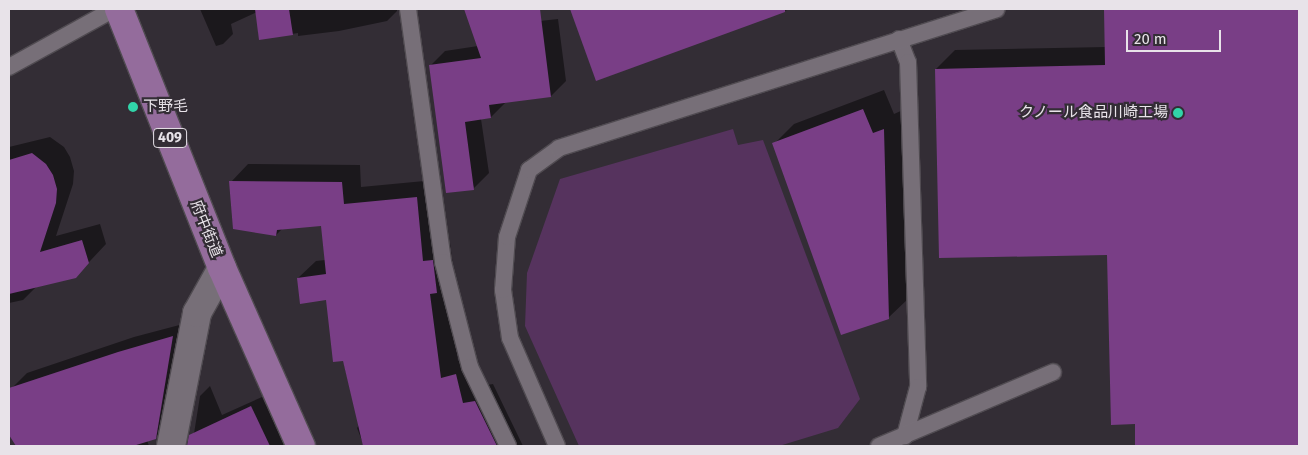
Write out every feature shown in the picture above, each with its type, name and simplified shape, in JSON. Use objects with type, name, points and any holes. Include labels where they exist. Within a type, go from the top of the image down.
[{"type":"highway","name":"府中街道","points":[[119,9],[222,268],[300,446]]},
{"type":"street","points":[[171,446],[197,313],[222,268]]},
{"type":"lane","points":[[9,67],[114,9]]},
{"type":"lane","points":[[408,9],[443,262],[470,367],[508,446]]},
{"type":"lane","points":[[557,446],[510,338],[503,290],[507,237],[529,170],[559,148],[996,9]]},
{"type":"lane","points":[[898,40],[908,62],[918,387],[905,436]]},
{"type":"lane","points":[[880,446],[1053,372]]},
{"type":"shaded area","points":[[733,129],[738,145],[763,140],[860,399],[838,428],[779,446],[579,446],[525,326],[527,273],[560,179]]},
{"type":"building","points":[[255,9],[289,9],[293,35],[259,40]]},
{"type":"building","points":[[464,9],[540,9],[551,97],[489,105],[491,118],[465,122],[474,190],[446,193],[429,65],[481,58]]},
{"type":"building","points":[[570,9],[785,9],[785,12],[596,81]]},
{"type":"building","points":[[1104,9],[1299,9],[1299,446],[1135,446],[1135,424],[1111,425],[1107,255],[939,258],[935,69],[1105,65]]},
{"type":"building","points":[[863,109],[873,133],[884,129],[889,319],[841,335],[772,143]]},
{"type":"building","points":[[32,153],[46,164],[53,175],[57,189],[56,203],[40,252],[82,240],[89,263],[76,278],[9,294],[9,160]]},
{"type":"building","points":[[229,181],[342,182],[344,204],[417,197],[423,261],[433,260],[437,293],[430,294],[441,378],[456,374],[463,403],[475,401],[497,446],[363,446],[343,361],[333,362],[326,300],[300,304],[297,278],[326,274],[321,226],[277,230],[276,236],[233,229]]},
{"type":"building","points":[[173,336],[156,439],[133,446],[16,446],[9,435],[9,388]]},
{"type":"building","points":[[251,406],[270,446],[187,446],[189,435]]},
{"type":"place","name":"下野毛","points":[[133,107]]},
{"type":"place","name":"クノール食品川崎工場","points":[[1178,113]]}]
